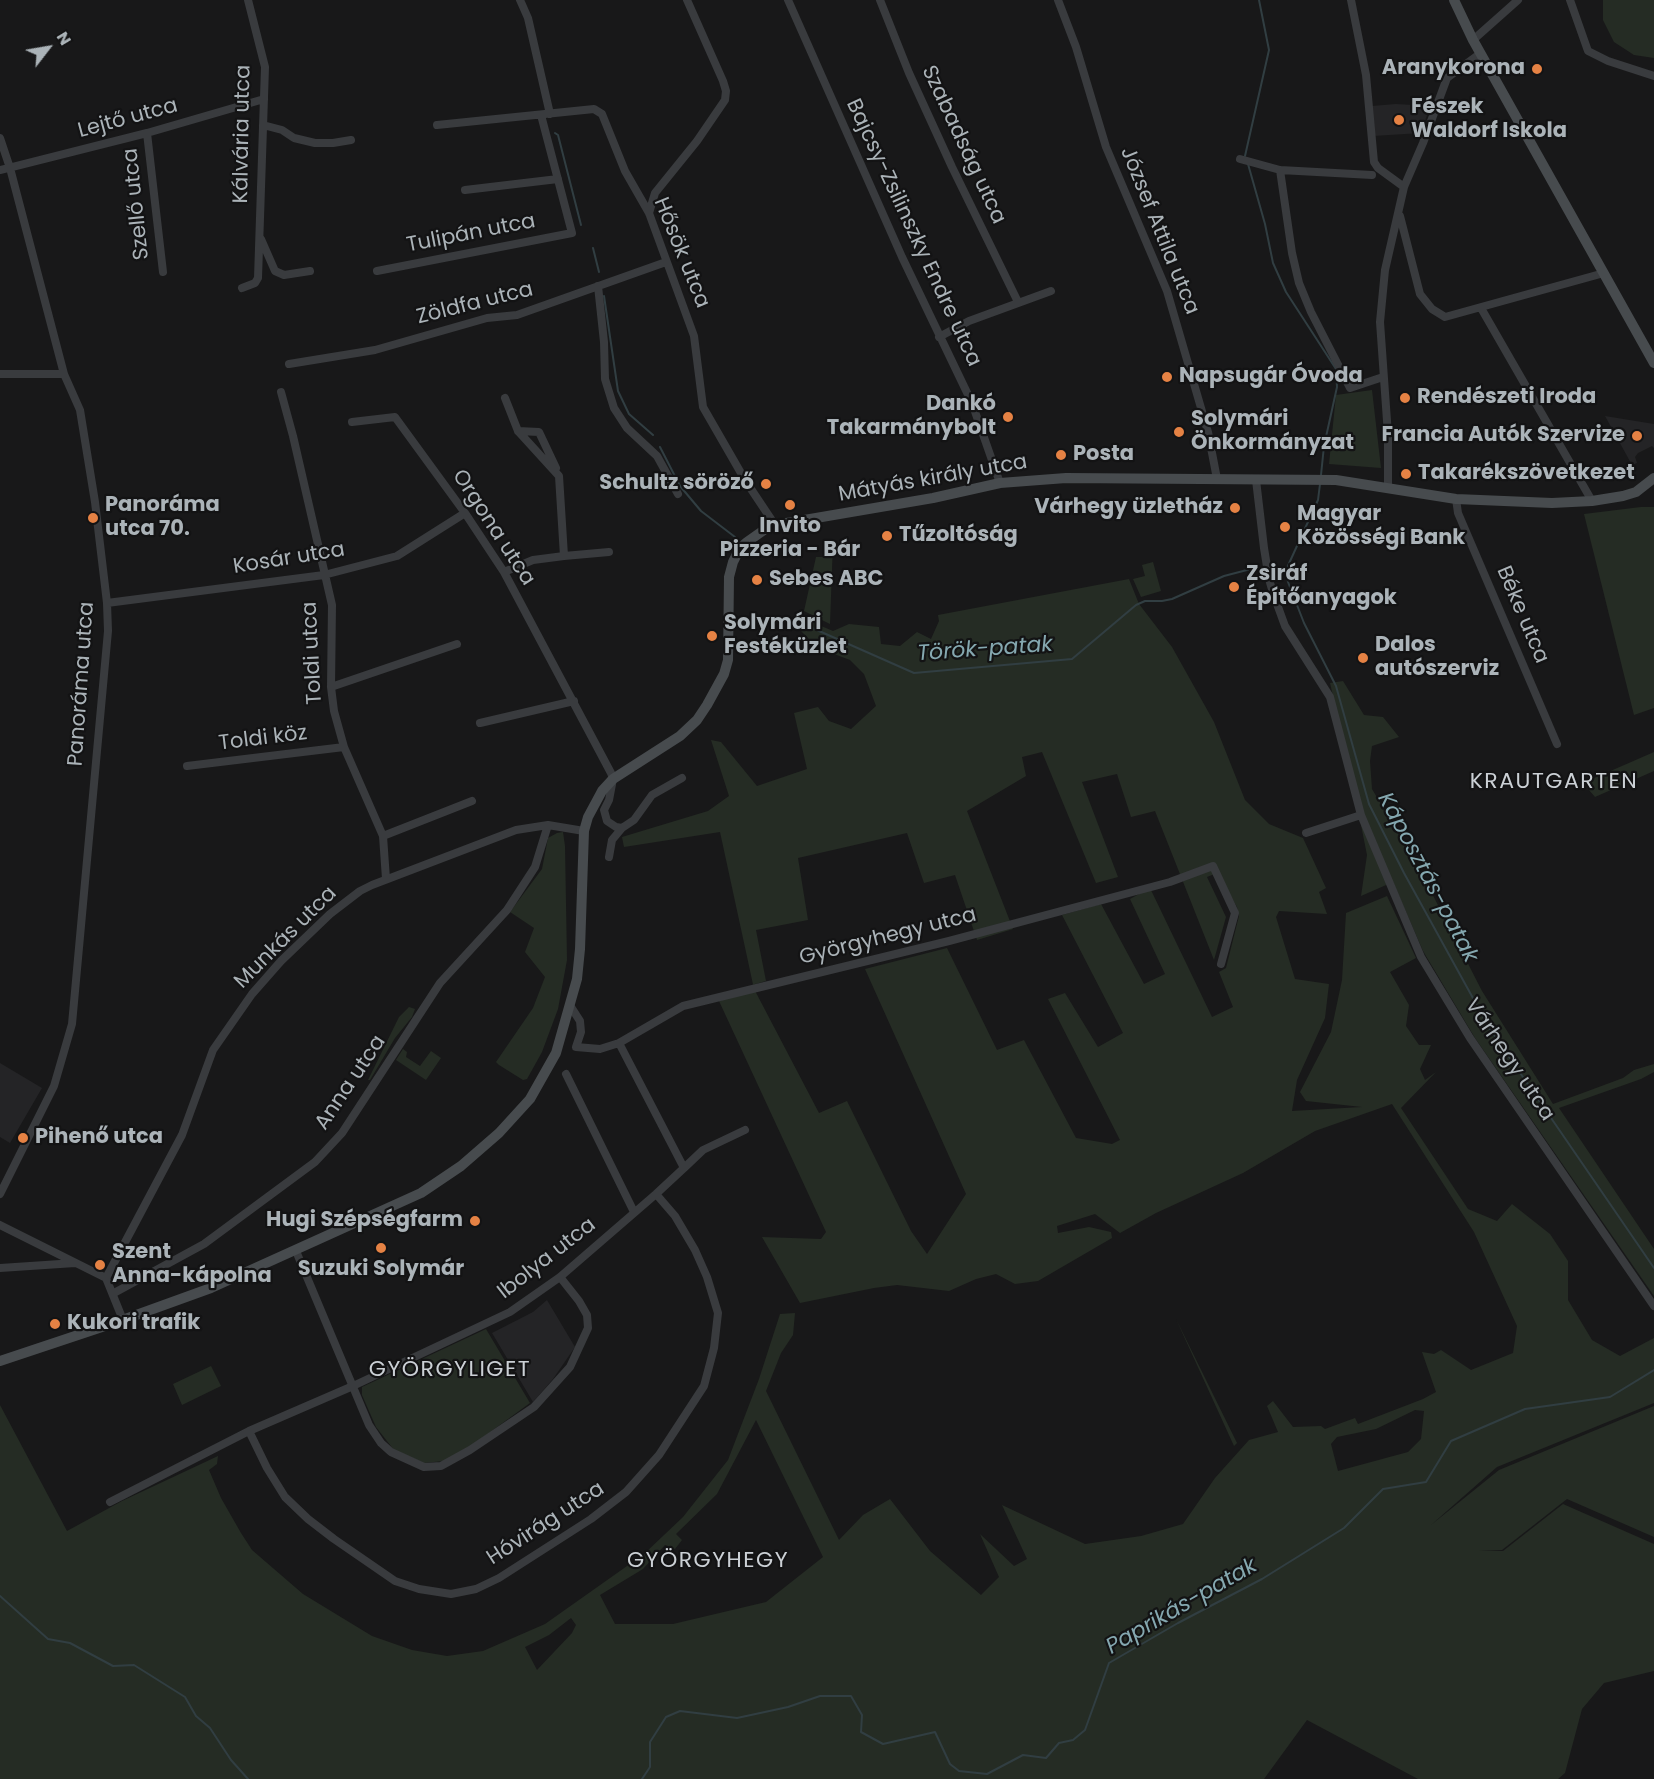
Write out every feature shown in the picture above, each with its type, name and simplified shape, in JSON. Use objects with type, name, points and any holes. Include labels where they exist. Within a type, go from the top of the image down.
[{"type":"main road","points":[[1454,0],[1480,53],[1654,363]]},
{"type":"main road","name":"Mátyás király utca","points":[[0,1361],[211,1288],[296,1251],[421,1193],[461,1167],[499,1133],[536,1090],[556,1053],[571,1007],[580,949],[585,831],[593,804],[614,779],[680,736],[697,720],[707,705],[724,674],[728,660],[729,577],[733,561],[740,548],[754,536],[776,525],[933,498],[1000,483],[1066,478],[1336,480],[1456,499],[1514,502],[1592,501],[1629,495],[1654,478]]},
{"type":"street","name":"Kálvária utca","points":[[242,288],[255,283],[258,278],[265,67],[248,0]]},
{"type":"street","points":[[520,0],[528,18],[550,114]]},
{"type":"street","points":[[649,213],[655,193],[697,141],[724,100],[726,91],[687,0]]},
{"type":"street","name":"Bajcsy-Zsilinszky Endre utca","points":[[788,0],[843,127],[939,337],[972,403],[1000,483]]},
{"type":"street","name":"Szabadság utca","points":[[880,0],[909,74],[1018,303]]},
{"type":"street","name":"József Attila utca","points":[[1058,0],[1076,47],[1106,147],[1167,291],[1208,432],[1217,479]]},
{"type":"street","points":[[1351,0],[1366,75],[1374,162],[1378,168],[1404,187]]},
{"type":"street","points":[[1473,39],[1518,0]]},
{"type":"street","points":[[1570,0],[1588,51],[1608,61],[1654,76]]},
{"type":"street","points":[[1388,488],[1388,431],[1380,322],[1384,280],[1404,187],[1447,78],[1480,53]]},
{"type":"street","name":"Lejtő utca","points":[[0,170],[147,133],[264,99]]},
{"type":"street","name":"Hősök utca","points":[[437,125],[594,109],[602,114],[625,171],[649,213],[694,336],[703,407],[744,479],[776,525]]},
{"type":"street","points":[[465,190],[558,178],[541,115]]},
{"type":"street","points":[[263,124],[282,130],[294,138],[315,143],[351,140]]},
{"type":"street","name":"Szellő utca","points":[[147,133],[163,272]]},
{"type":"street","name":"Panoráma utca","points":[[0,138],[64,374],[80,410],[95,502],[107,603],[108,631],[72,1024],[54,1086],[0,1194]]},
{"type":"street","points":[[1240,159],[1280,170],[1371,175]]},
{"type":"street","points":[[1280,170],[1292,254],[1299,283],[1311,312],[1350,388],[1383,377]]},
{"type":"street","name":"Tulipán utca","points":[[377,271],[572,233],[558,178]]},
{"type":"street","points":[[1399,213],[1420,294],[1432,309],[1445,317],[1604,273]]},
{"type":"street","name":"Kálvária utca","points":[[259,235],[275,271],[284,275],[310,271]]},
{"type":"street","name":"Zöldfa utca","points":[[289,364],[375,350],[487,318],[517,315],[666,262]]},
{"type":"street","points":[[598,286],[605,379],[614,408],[627,428],[657,456],[678,494]]},
{"type":"street","points":[[939,337],[969,321],[1051,291]]},
{"type":"street","points":[[1481,308],[1592,501]]},
{"type":"street","points":[[0,374],[64,374]]},
{"type":"street","name":"Toldi utca","points":[[281,392],[332,605],[331,687],[334,711],[344,747],[383,836],[386,879]]},
{"type":"street","points":[[505,398],[518,431],[559,476]]},
{"type":"street","name":"Orgona utca","points":[[352,422],[395,417],[465,513],[504,572],[614,779]]},
{"type":"street","points":[[518,431],[539,432],[559,476],[564,556]]},
{"type":"street","name":"Várhegy utca","points":[[1256,480],[1269,579],[1285,626],[1330,697],[1361,815],[1421,957],[1470,1038],[1654,1306]]},
{"type":"street","name":"Béke utca","points":[[1456,499],[1458,513],[1557,744]]},
{"type":"street","name":"Kosár utca","points":[[107,603],[324,575],[397,556],[465,513]]},
{"type":"street","points":[[504,572],[533,560],[609,552]]},
{"type":"street","points":[[331,687],[457,644]]},
{"type":"street","points":[[480,723],[574,701]]},
{"type":"street","name":"Toldi köz","points":[[187,766],[344,747]]},
{"type":"street","points":[[609,857],[612,840],[622,828],[634,820],[652,795],[682,778]]},
{"type":"street","points":[[614,779],[604,810],[607,821],[622,828]]},
{"type":"street","points":[[383,836],[472,801]]},
{"type":"street","points":[[1306,833],[1361,815]]},
{"type":"street","name":"Munkás utca","points":[[106,1278],[182,1135],[213,1050],[245,1003],[281,961],[330,914],[360,891],[386,879],[516,830],[548,825],[585,831]]},
{"type":"street","name":"Anna utca","points":[[114,1293],[140,1281],[204,1244],[315,1162],[342,1133],[440,983],[507,910],[524,885],[535,867],[548,825]]},
{"type":"street","name":"Györgyhegy utca","points":[[571,1007],[580,1021],[581,1032],[576,1047],[600,1049],[620,1042],[683,1006],[949,941],[1170,882],[1213,866],[1235,913],[1221,964]]},
{"type":"street","points":[[620,1042],[684,1168],[703,1150],[745,1130]]},
{"type":"street","points":[[566,1074],[634,1212]]},
{"type":"street","name":"Ibolya utca","points":[[110,1502],[249,1431],[353,1386],[510,1312],[560,1277],[684,1168]]},
{"type":"street","name":"Hóvirág utca","points":[[249,1431],[267,1468],[285,1497],[334,1539],[395,1581],[419,1589],[451,1594],[476,1589],[499,1578],[591,1519],[626,1492],[659,1455],[704,1386],[714,1348],[718,1313],[707,1277],[695,1250],[675,1216],[657,1194]]},
{"type":"street","points":[[0,1225],[106,1278],[123,1320]]},
{"type":"street","points":[[296,1251],[369,1425],[386,1447],[419,1466],[441,1466],[470,1450],[534,1407],[570,1367],[588,1328],[587,1315],[560,1277]]},
{"type":"street","points":[[0,1268],[77,1263]]},
{"type":"shaded area","points":[[1603,0],[1654,0],[1654,58],[1634,55],[1614,42],[1603,20]]},
{"type":"shaded area","name":"Fészek Waldorf Iskola","points":[[1396,104],[1430,106],[1421,133],[1373,136],[1372,106]]},
{"type":"shaded area","points":[[1372,390],[1381,468],[1329,464],[1336,395]]},
{"type":"shaded area","points":[[1605,416],[1654,424],[1654,448],[1652,446],[1638,453],[1635,457],[1637,463],[1632,465]]},
{"type":"shaded area","points":[[1654,507],[1654,708],[1634,715],[1584,514]]},
{"type":"shaded area","points":[[828,542],[833,542],[830,624],[804,611],[816,557],[827,557]]},
{"type":"shaded area","points":[[1153,562],[1161,591],[1141,597],[1133,579],[1145,576],[1142,565]]},
{"type":"shaded area","points":[[1129,579],[1139,604],[1172,647],[1214,722],[1245,800],[1269,824],[1303,838],[1326,888],[1319,892],[1327,914],[1279,911],[1276,917],[1295,979],[1329,984],[1325,1018],[1297,1080],[1292,1111],[1362,1107],[1306,1101],[1300,1092],[1331,1032],[1342,980],[1346,913],[1387,896],[1416,958],[1390,972],[1409,1005],[1406,1026],[1419,1045],[1431,1045],[1420,1069],[1425,1080],[1436,1072],[1401,1108],[1468,1209],[1497,1221],[1512,1204],[1550,1234],[1568,1261],[1568,1300],[1592,1340],[1620,1356],[1654,1338],[1654,1403],[1497,1467],[1431,1525],[1499,1470],[1654,1406],[1654,1537],[1567,1499],[1502,1550],[1479,1551],[1503,1551],[1563,1504],[1654,1544],[1654,1671],[1604,1683],[1582,1709],[1565,1773],[1558,1779],[1418,1779],[1307,1720],[1264,1779],[0,1779],[0,1405],[67,1531],[122,1501],[218,1456],[217,1464],[209,1470],[221,1498],[252,1550],[303,1594],[372,1636],[412,1650],[447,1656],[483,1651],[545,1624],[644,1554],[683,1517],[728,1460],[759,1379],[780,1314],[795,1313],[793,1335],[781,1353],[766,1391],[839,1540],[863,1515],[890,1499],[930,1551],[981,1595],[999,1577],[980,1534],[1014,1566],[1027,1559],[1002,1505],[1085,1544],[1141,1536],[1183,1524],[1215,1478],[1249,1440],[1278,1432],[1267,1406],[1273,1401],[1293,1427],[1321,1426],[1325,1429],[1355,1418],[1358,1424],[1436,1392],[1422,1352],[1434,1354],[1441,1350],[1471,1370],[1513,1353],[1517,1326],[1474,1232],[1392,1104],[1315,1131],[1243,1173],[1156,1213],[1120,1233],[1095,1214],[1057,1226],[1058,1233],[1089,1227],[1111,1232],[1112,1238],[1038,1281],[1015,1284],[996,1274],[976,1279],[949,1291],[897,1285],[800,1303],[762,1237],[821,1239],[826,1232],[719,1001],[754,989],[819,1113],[847,1101],[911,1231],[927,1254],[966,1194],[865,969],[947,948],[997,1050],[1024,1040],[1076,1138],[1112,1144],[1120,1140],[1048,999],[1065,993],[1098,1047],[1123,1033],[1062,915],[1101,904],[1144,984],[1165,974],[1130,899],[1150,888],[1212,1017],[1233,1007],[1219,972],[1226,968],[1239,916],[1237,907],[1217,873],[1207,877],[1226,917],[1214,960],[1155,811],[1131,817],[1117,774],[1082,782],[1118,877],[1096,883],[1042,752],[1022,757],[1026,776],[967,811],[1013,929],[977,940],[955,875],[924,883],[907,833],[798,858],[808,920],[756,930],[766,981],[753,985],[720,832],[624,847],[622,837],[708,811],[729,796],[711,740],[721,742],[757,786],[807,769],[794,713],[818,707],[829,721],[851,729],[876,706],[864,674],[850,660],[818,648],[799,629],[800,617],[833,631],[849,624],[879,627],[881,644],[900,646],[917,632],[931,639],[939,621],[938,615]],"holes":[[[1415,1410],[1424,1411],[1421,1439],[1408,1452],[1338,1471],[1331,1444],[1337,1437],[1376,1429]],[[756,1420],[823,1557],[766,1602],[673,1624],[615,1624],[600,1595],[643,1569],[665,1545],[675,1549],[682,1540],[676,1534],[717,1494]],[[571,1618],[576,1625],[572,1633],[537,1670],[525,1647],[549,1635]]]},
{"type":"shaded area","points":[[1343,681],[1364,715],[1383,717],[1399,737],[1372,746],[1370,761],[1372,789],[1421,872],[1482,991],[1553,1104],[1654,1064],[1654,1072],[1641,1079],[1559,1108],[1654,1249],[1654,1296],[1475,1038],[1423,951],[1393,882],[1361,896],[1367,855],[1330,683]]},
{"type":"shaded area","points":[[1654,752],[1654,771],[1595,797],[1583,783]]},
{"type":"shaded area","points":[[563,832],[567,960],[558,1009],[542,1052],[527,1079],[523,1080],[496,1062],[533,1008],[545,977],[525,952],[534,928],[510,912],[542,869],[548,838]]},
{"type":"shaded area","points":[[409,1007],[415,1009],[412,1017],[395,1038],[368,1080],[399,1017]]},
{"type":"shaded area","points":[[403,1049],[407,1052],[406,1057],[420,1066],[431,1051],[441,1058],[426,1080],[396,1060]]},
{"type":"shaded area","points":[[0,1063],[42,1088],[10,1143],[0,1137]]},
{"type":"shaded area","points":[[547,1300],[575,1347],[553,1379],[533,1402],[492,1333],[533,1312]]},
{"type":"shaded area","points":[[1176,1319],[1237,1443],[1234,1446]]},
{"type":"shaded area","points":[[486,1329],[530,1403],[467,1449],[444,1461],[424,1463],[394,1450],[376,1427],[362,1395],[362,1387]]},
{"type":"shaded area","points":[[211,1366],[221,1386],[182,1405],[173,1384]]},
{"type":"waterway","name":"Káposztás-patak","points":[[1245,156],[1269,50],[1259,0]]},
{"type":"waterway","name":"Török-patak","points":[[555,133],[558,135],[581,225]]},
{"type":"waterway","name":"Káposztás-patak","points":[[1248,164],[1273,263],[1286,292],[1336,369],[1337,387],[1324,446],[1321,475]]},
{"type":"waterway","name":"Török-patak","points":[[593,248],[599,272]]},
{"type":"waterway","name":"Török-patak","points":[[604,296],[618,391],[629,414],[653,435]]},
{"type":"waterway","name":"Török-patak","points":[[660,447],[680,486],[701,511],[735,537]]},
{"type":"waterway","name":"Káposztás-patak","points":[[1320,484],[1318,500],[1286,570],[1288,582],[1304,623],[1336,686],[1369,804],[1404,873],[1490,1029],[1654,1268]]},
{"type":"waterway","name":"Török-patak","points":[[801,623],[914,673],[1072,659],[1136,605],[1145,601],[1172,599],[1224,576],[1261,568]]},
{"type":"waterway","name":"Török-patak","points":[[1274,569],[1286,570]]},
{"type":"waterway","name":"Paprikás-patak","points":[[642,1779],[650,1767],[650,1742],[666,1717],[680,1711],[737,1718],[788,1707],[820,1696],[851,1696],[862,1715],[861,1732],[883,1744],[935,1732],[950,1764],[959,1771],[987,1774],[1023,1755],[1046,1758],[1059,1743],[1073,1740],[1085,1730],[1109,1663],[1178,1623],[1262,1579],[1344,1528],[1383,1489],[1426,1482],[1451,1441],[1525,1409],[1610,1397],[1654,1370]]},
{"type":"waterway","name":"Paprikás-patak","points":[[0,1596],[48,1639],[70,1643],[113,1666],[134,1665],[185,1697],[196,1716],[210,1728],[231,1760],[248,1779]]},
{"type":"place","name":"Aranykorona","points":[[1537,69]]},
{"type":"place","name":"Fészek Waldorf Iskola","points":[[1399,120]]},
{"type":"place","name":"Napsugár Óvoda","points":[[1167,377]]},
{"type":"place","name":"Rendészeti Iroda","points":[[1405,398]]},
{"type":"place","name":"Dankó Takarmánybolt","points":[[1008,417]]},
{"type":"place","name":"Solymári Önkormányzat","points":[[1179,432]]},
{"type":"place","name":"Francia Autók Szervize","points":[[1637,436]]},
{"type":"place","name":"Posta","points":[[1061,455]]},
{"type":"place","name":"Takarékszövetkezet","points":[[1406,474]]},
{"type":"place","name":"Schultz söröző","points":[[766,484]]},
{"type":"place","name":"Invito Pizzeria - Bár","points":[[790,505]]},
{"type":"place","name":"Várhegy üzletház","points":[[1235,508]]},
{"type":"place","name":"Panoráma utca 70.","points":[[93,518]]},
{"type":"place","name":"Magyar Közösségi Bank","points":[[1285,527]]},
{"type":"place","name":"Tűzoltóság","points":[[887,536]]},
{"type":"place","name":"Sebes ABC","points":[[757,580]]},
{"type":"place","name":"Zsiráf Építőanyagok","points":[[1234,587]]},
{"type":"place","name":"Solymári Festéküzlet","points":[[712,636]]},
{"type":"place","name":"Dalos autószerviz","points":[[1363,658]]},
{"type":"place","name":"Pihenő utca","points":[[23,1138]]},
{"type":"place","name":"Hugi Szépségfarm","points":[[475,1221]]},
{"type":"place","name":"Suzuki Solymár","points":[[381,1248]]},
{"type":"place","name":"Szent Anna-kápolna","points":[[100,1265]]},
{"type":"place","name":"Kukori trafik","points":[[55,1324]]},
{"type":"district","name":"KRAUTGARTEN","points":[[1554,782]]},
{"type":"district","name":"GYÖRGYLIGET","points":[[450,1370]]},
{"type":"district","name":"GYÖRGYHEGY","points":[[708,1561]]}]
